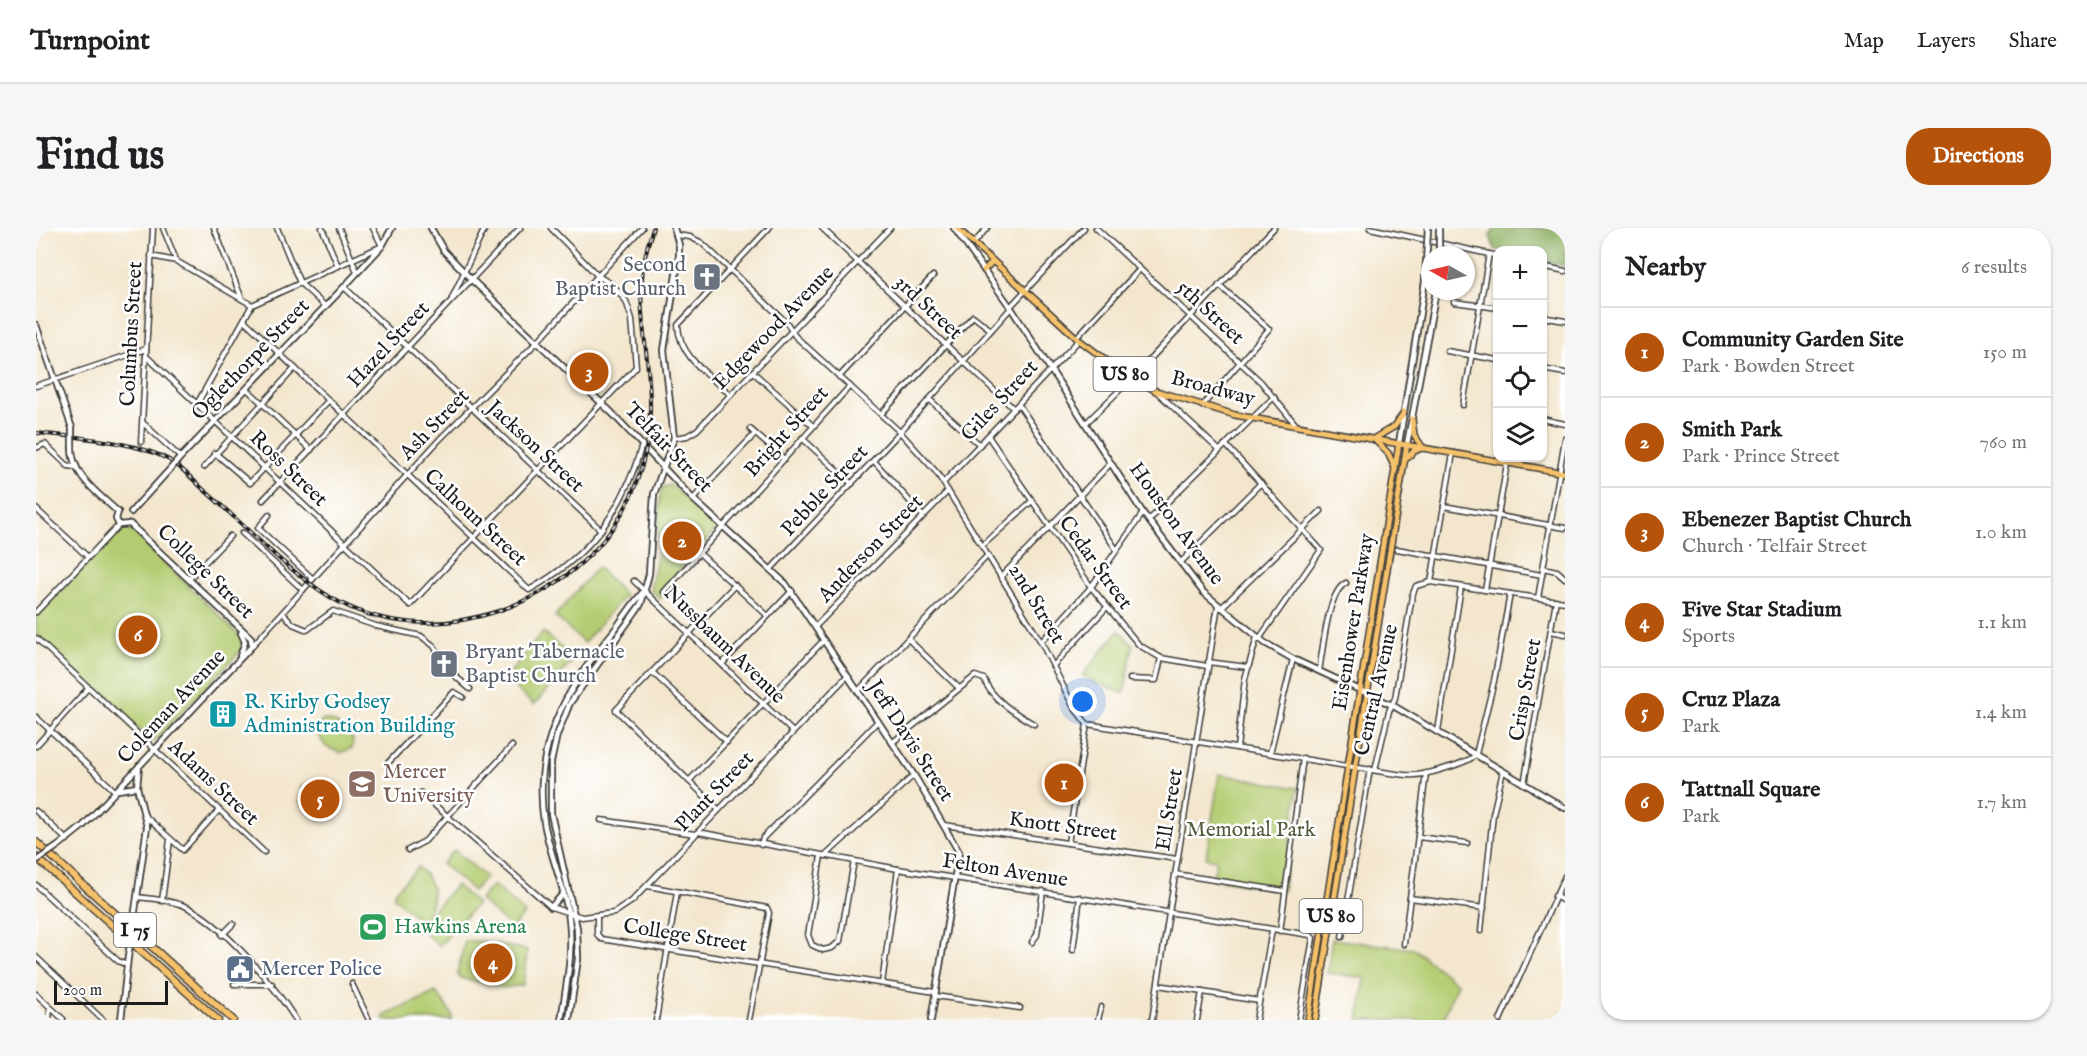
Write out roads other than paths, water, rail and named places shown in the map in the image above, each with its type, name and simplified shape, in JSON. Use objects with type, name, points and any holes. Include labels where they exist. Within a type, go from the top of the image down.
[{"type":"highway","name":"I 75","points":[[36,842],[232,1020]]},
{"type":"highway","name":"I 75","points":[[36,859],[218,1020]]},
{"type":"main road","name":"US 80","points":[[956,228],[974,243]]},
{"type":"main road","name":"Broadway","points":[[974,243],[1077,339],[1131,377],[1156,391],[1201,406],[1252,418],[1374,439]]},
{"type":"main road","points":[[984,270],[993,261]]},
{"type":"main road","points":[[1395,469],[1388,453],[1374,439],[1395,426],[1404,412]]},
{"type":"main road","points":[[1412,420],[1414,435],[1424,448]]},
{"type":"main road","name":"US 80","points":[[1374,439],[1407,444]]},
{"type":"main road","name":"Eisenhower Parkway","points":[[1308,1020],[1399,443]]},
{"type":"main road","points":[[1407,444],[1493,458]]},
{"type":"main road","name":"Eisenhower Parkway","points":[[1315,1020],[1407,444]]},
{"type":"main road","points":[[1404,461],[1414,451],[1424,448]]},
{"type":"main road","points":[[1517,462],[1562,472]]},
{"type":"street","name":"Columbus Street","points":[[141,442],[153,228]]},
{"type":"street","points":[[163,228],[176,261]]},
{"type":"street","points":[[214,228],[242,299]]},
{"type":"street","points":[[277,228],[300,283],[325,306]]},
{"type":"street","points":[[322,228],[338,266]]},
{"type":"street","points":[[339,228],[357,272]]},
{"type":"street","points":[[197,404],[252,305],[382,246],[373,228]]},
{"type":"street","name":"Oglethorpe Street","points":[[130,512],[382,246],[392,228]]},
{"type":"street","name":"Telfair Street","points":[[431,228],[444,251],[465,273],[601,404],[693,499],[771,569],[792,591],[815,627]]},
{"type":"street","points":[[448,305],[485,228]]},
{"type":"street","name":"Hazel Street","points":[[263,500],[520,228]]},
{"type":"street","points":[[474,538],[636,367],[630,311],[617,289],[598,276],[551,228]]},
{"type":"street","name":"Ash Street","points":[[252,646],[408,475],[537,342],[642,228]]},
{"type":"street","points":[[569,1020],[578,959],[576,916],[551,814],[550,774],[555,745],[565,713],[576,693],[641,604],[645,590],[652,553],[654,494],[674,438],[664,350],[679,256],[674,228]]},
{"type":"street","points":[[730,394],[681,346],[678,325],[769,228]]},
{"type":"street","name":"3rd Street","points":[[822,228],[1014,409]]},
{"type":"street","name":"Edgewood Avenue","points":[[674,438],[693,434],[890,228]]},
{"type":"street","name":"Houston Avenue","points":[[956,228],[1051,368],[1143,513],[1193,581],[1219,607],[1258,638],[1293,659],[1392,705],[1565,808]]},
{"type":"street","points":[[974,257],[974,243],[987,228]]},
{"type":"street","name":"Pebble Street","points":[[771,569],[964,363],[1025,290],[1084,228]]},
{"type":"street","name":"5th Street","points":[[1096,228],[1240,362],[1274,397],[1297,426]]},
{"type":"street","points":[[1086,423],[1274,228]]},
{"type":"street","points":[[1370,228],[1493,255]]},
{"type":"street","name":"Eisenhower Parkway","points":[[1399,443],[1425,281],[1428,228]]},
{"type":"street","points":[[1439,228],[1439,246]]},
{"type":"street","name":"2nd Street","points":[[677,236],[699,240],[730,268],[787,323],[791,332],[900,432],[944,482],[1041,642],[1073,706],[1087,724]]},
{"type":"street","points":[[1463,405],[1489,254]]},
{"type":"street","points":[[151,256],[176,261],[252,305]]},
{"type":"street","points":[[1547,267],[1565,271]]},
{"type":"street","name":"Giles Street","points":[[944,482],[1019,405],[1140,269]]},
{"type":"street","points":[[839,377],[933,276]]},
{"type":"street","points":[[1201,406],[1269,329],[1220,285]]},
{"type":"street","name":"Jackson Street","points":[[344,286],[601,530]]},
{"type":"street","name":"Eisenhower Parkway","points":[[1407,444],[1434,300]]},
{"type":"street","points":[[1454,303],[1493,307]]},
{"type":"street","points":[[880,414],[973,316],[991,330]]},
{"type":"street","points":[[1547,318],[1565,321]]},
{"type":"street","name":"Calhoun Street","points":[[244,320],[529,590],[561,570],[601,530]]},
{"type":"street","points":[[36,325],[72,428],[75,467],[118,512]]},
{"type":"street","points":[[36,386],[146,349]]},
{"type":"street","points":[[1447,351],[1493,359]]},
{"type":"street","name":"Ross Street","points":[[146,356],[408,605],[412,604],[474,538]]},
{"type":"street","points":[[204,467],[295,368]]},
{"type":"street","points":[[1547,370],[1565,373]]},
{"type":"street","points":[[753,372],[813,426]]},
{"type":"street","name":"Bright Street","points":[[664,592],[850,386]]},
{"type":"street","points":[[247,389],[311,450]]},
{"type":"street","points":[[1156,391],[1219,450]]},
{"type":"street","points":[[1149,520],[1274,397]]},
{"type":"street","points":[[215,453],[249,483],[328,400]]},
{"type":"street","points":[[930,400],[980,445]]},
{"type":"street","points":[[1019,405],[1116,549]]},
{"type":"street","points":[[1547,420],[1565,424]]},
{"type":"street","points":[[142,422],[179,458]]},
{"type":"street","points":[[750,429],[783,458]]},
{"type":"street","points":[[693,499],[755,434]]},
{"type":"street","name":"Cedar Street","points":[[988,436],[1091,587],[1139,645],[1161,658],[1247,667]]},
{"type":"street","points":[[802,438],[852,484]]},
{"type":"street","points":[[1538,598],[1550,525],[1562,472],[1565,439]]},
{"type":"street","points":[[36,448],[42,444],[68,466],[75,467]]},
{"type":"street","points":[[601,530],[625,495],[642,445]]},
{"type":"street","points":[[1226,445],[1319,548],[1320,553],[1258,638],[1247,667],[1237,748]]},
{"type":"street","points":[[1453,453],[1431,582],[1565,602]]},
{"type":"street","points":[[874,461],[923,516]]},
{"type":"street","points":[[1001,577],[1111,462]]},
{"type":"street","points":[[1485,590],[1508,462]]},
{"type":"street","points":[[1180,563],[1261,483]]},
{"type":"street","name":"Anderson Street","points":[[815,627],[948,491]]},
{"type":"street","points":[[982,546],[1032,501]]},
{"type":"street","points":[[1444,506],[1565,528]]},
{"type":"street","points":[[36,509],[88,557]]},
{"type":"street","points":[[36,612],[119,525],[130,524],[133,518],[130,512],[124,509],[118,512],[116,517],[119,525]]},
{"type":"street","points":[[1219,607],[1321,511]]},
{"type":"street","points":[[1041,642],[1091,587],[1143,513]]},
{"type":"street","points":[[269,515],[258,528],[313,579]]},
{"type":"street","name":"College Street","points":[[130,524],[252,640],[252,646]]},
{"type":"street","points":[[242,533],[303,590]]},
{"type":"street","points":[[189,579],[230,536]]},
{"type":"street","points":[[1397,549],[1542,575]]},
{"type":"street","points":[[699,553],[768,616]]},
{"type":"street","points":[[858,691],[988,555]]},
{"type":"street","points":[[1543,568],[1557,571],[1565,578]]},
{"type":"street","name":"Nussbaum Avenue","points":[[634,581],[793,732]]},
{"type":"street","name":"Central Avenue","points":[[1342,937],[1372,770],[1392,705],[1412,596],[1420,583],[1431,582]]},
{"type":"street","points":[[1319,671],[1333,599],[1338,588],[1346,583]]},
{"type":"street","points":[[719,810],[616,710],[735,585]]},
{"type":"street","points":[[1438,731],[1461,587]]},
{"type":"street","points":[[561,1020],[570,960],[568,914],[543,810],[542,774],[549,739],[559,710],[576,679],[645,590]]},
{"type":"street","points":[[722,664],[792,591]]},
{"type":"street","points":[[1068,843],[1087,724],[1411,776],[1470,759],[1476,754],[1497,668],[1510,594]]},
{"type":"street","name":"Crisp Street","points":[[1524,784],[1556,600]]},
{"type":"street","points":[[1053,666],[1107,607]]},
{"type":"street","name":"Ell Street","points":[[1152,1020],[1195,742],[1219,607]]},
{"type":"street","points":[[283,613],[293,624],[307,630],[333,611],[388,629],[414,633],[434,646],[447,669],[470,689]]},
{"type":"street","points":[[234,623],[244,639],[238,661]]},
{"type":"street","name":"Jeff Davis Street","points":[[815,627],[914,775],[959,852],[931,1020]]},
{"type":"street","points":[[1551,631],[1565,634]]},
{"type":"street","name":"Adams Street","points":[[36,638],[264,852]]},
{"type":"street","points":[[908,639],[959,688]]},
{"type":"street","points":[[689,781],[824,640]]},
{"type":"street","name":"Coleman Avenue","points":[[36,859],[67,840],[252,646]]},
{"type":"street","points":[[1130,678],[1156,680],[1161,658]]},
{"type":"street","points":[[1270,753],[1293,659]]},
{"type":"street","points":[[652,672],[727,742]]},
{"type":"street","name":"Plant Street","points":[[597,916],[618,911],[647,885],[847,676]]},
{"type":"street","points":[[892,742],[975,676],[984,679],[987,687],[1005,705],[1034,724]]},
{"type":"street","points":[[36,746],[88,688]]},
{"type":"street","points":[[387,764],[454,692],[463,697]]},
{"type":"street","points":[[36,717],[116,791]]},
{"type":"street","points":[[761,845],[763,838],[878,722]]},
{"type":"street","points":[[408,850],[425,841],[512,746]]},
{"type":"street","points":[[1280,931],[1303,758]]},
{"type":"street","points":[[121,1020],[147,827],[137,787],[140,764]]},
{"type":"street","points":[[1481,931],[1494,814],[1503,771]]},
{"type":"street","points":[[1404,944],[1426,773]]},
{"type":"street","points":[[854,861],[840,941],[832,948],[823,950],[812,945],[808,935],[823,856],[914,775]]},
{"type":"street","name":"Coleman Avenue","points":[[116,791],[137,787]]},
{"type":"street","name":"College Street","points":[[422,793],[551,907],[576,916],[597,916],[597,934],[601,939],[882,983],[1020,1008]]},
{"type":"street","points":[[145,816],[183,850],[219,810]]},
{"type":"street","points":[[36,811],[67,840]]},
{"type":"street","name":"Felton Avenue","points":[[601,820],[697,833],[898,869],[1310,935],[1313,938],[1299,1020]]},
{"type":"street","name":"Knott Street","points":[[944,825],[1177,859]]},
{"type":"street","points":[[1418,837],[1467,843]]},
{"type":"street","points":[[162,901],[170,840]]},
{"type":"street","points":[[882,983],[898,869]]},
{"type":"street","points":[[1175,874],[1285,891]]},
{"type":"street","points":[[1500,1020],[1565,876]]},
{"type":"street","points":[[36,885],[118,961],[127,965]]},
{"type":"street","points":[[647,885],[767,908],[769,913],[749,1020]]},
{"type":"street","points":[[1032,942],[1037,935],[1043,891]]},
{"type":"street","points":[[656,1020],[677,892]]},
{"type":"street","points":[[551,907],[563,894]]},
{"type":"street","points":[[1555,896],[1565,902]]},
{"type":"street","points":[[137,897],[184,905],[200,915],[272,984],[296,1020]]},
{"type":"street","points":[[1073,950],[1080,897]]},
{"type":"street","points":[[1410,898],[1484,908]]},
{"type":"street","points":[[222,935],[233,924]]},
{"type":"street","points":[[1256,1020],[1272,930]]},
{"type":"street","points":[[36,957],[103,1020]]},
{"type":"street","points":[[234,984],[272,984]]},
{"type":"street","points":[[352,984],[369,1020]]},
{"type":"street","points":[[1158,985],[1259,1001]]},
{"type":"street","points":[[1197,1020],[1202,992]]},
{"type":"street","points":[[36,993],[63,1019]]},
{"type":"street","points":[[49,1020],[50,1007]]},
{"type":"street","points":[[1098,1020],[1101,1007]]},
{"type":"railway","points":[[36,433],[88,438],[126,445],[174,463],[296,573],[330,597],[370,615],[412,622],[455,621],[498,611],[538,593],[575,569],[605,538],[633,490],[642,466],[649,427],[649,378],[641,296],[642,275],[653,228]]},
{"type":"place","name":"Second Baptist Church","points":[[707,277]]},
{"type":"place","name":"Ebenezer Baptist Church","points":[[589,372]]},
{"type":"place","name":"Smith Park","points":[[682,541]]},
{"type":"place","name":"Tattnall Square","points":[[138,635]]},
{"type":"place","name":"Bryant Tabernacle Baptist Church","points":[[444,664]]},
{"type":"place","name":"R. Kirby Godsey Administration Building","points":[[223,714]]},
{"type":"place","name":"Community Garden Site","points":[[1064,783]]},
{"type":"place","name":"Mercer University","points":[[362,784]]},
{"type":"place","name":"Cruz Plaza","points":[[320,799]]},
{"type":"place","name":"Hawkins Arena","points":[[373,927]]},
{"type":"place","name":"Five Star Stadium","points":[[493,963]]},
{"type":"place","name":"Mercer Police","points":[[240,969]]},
{"type":"park label","name":"Memorial Park","points":[[1251,830]]}]
